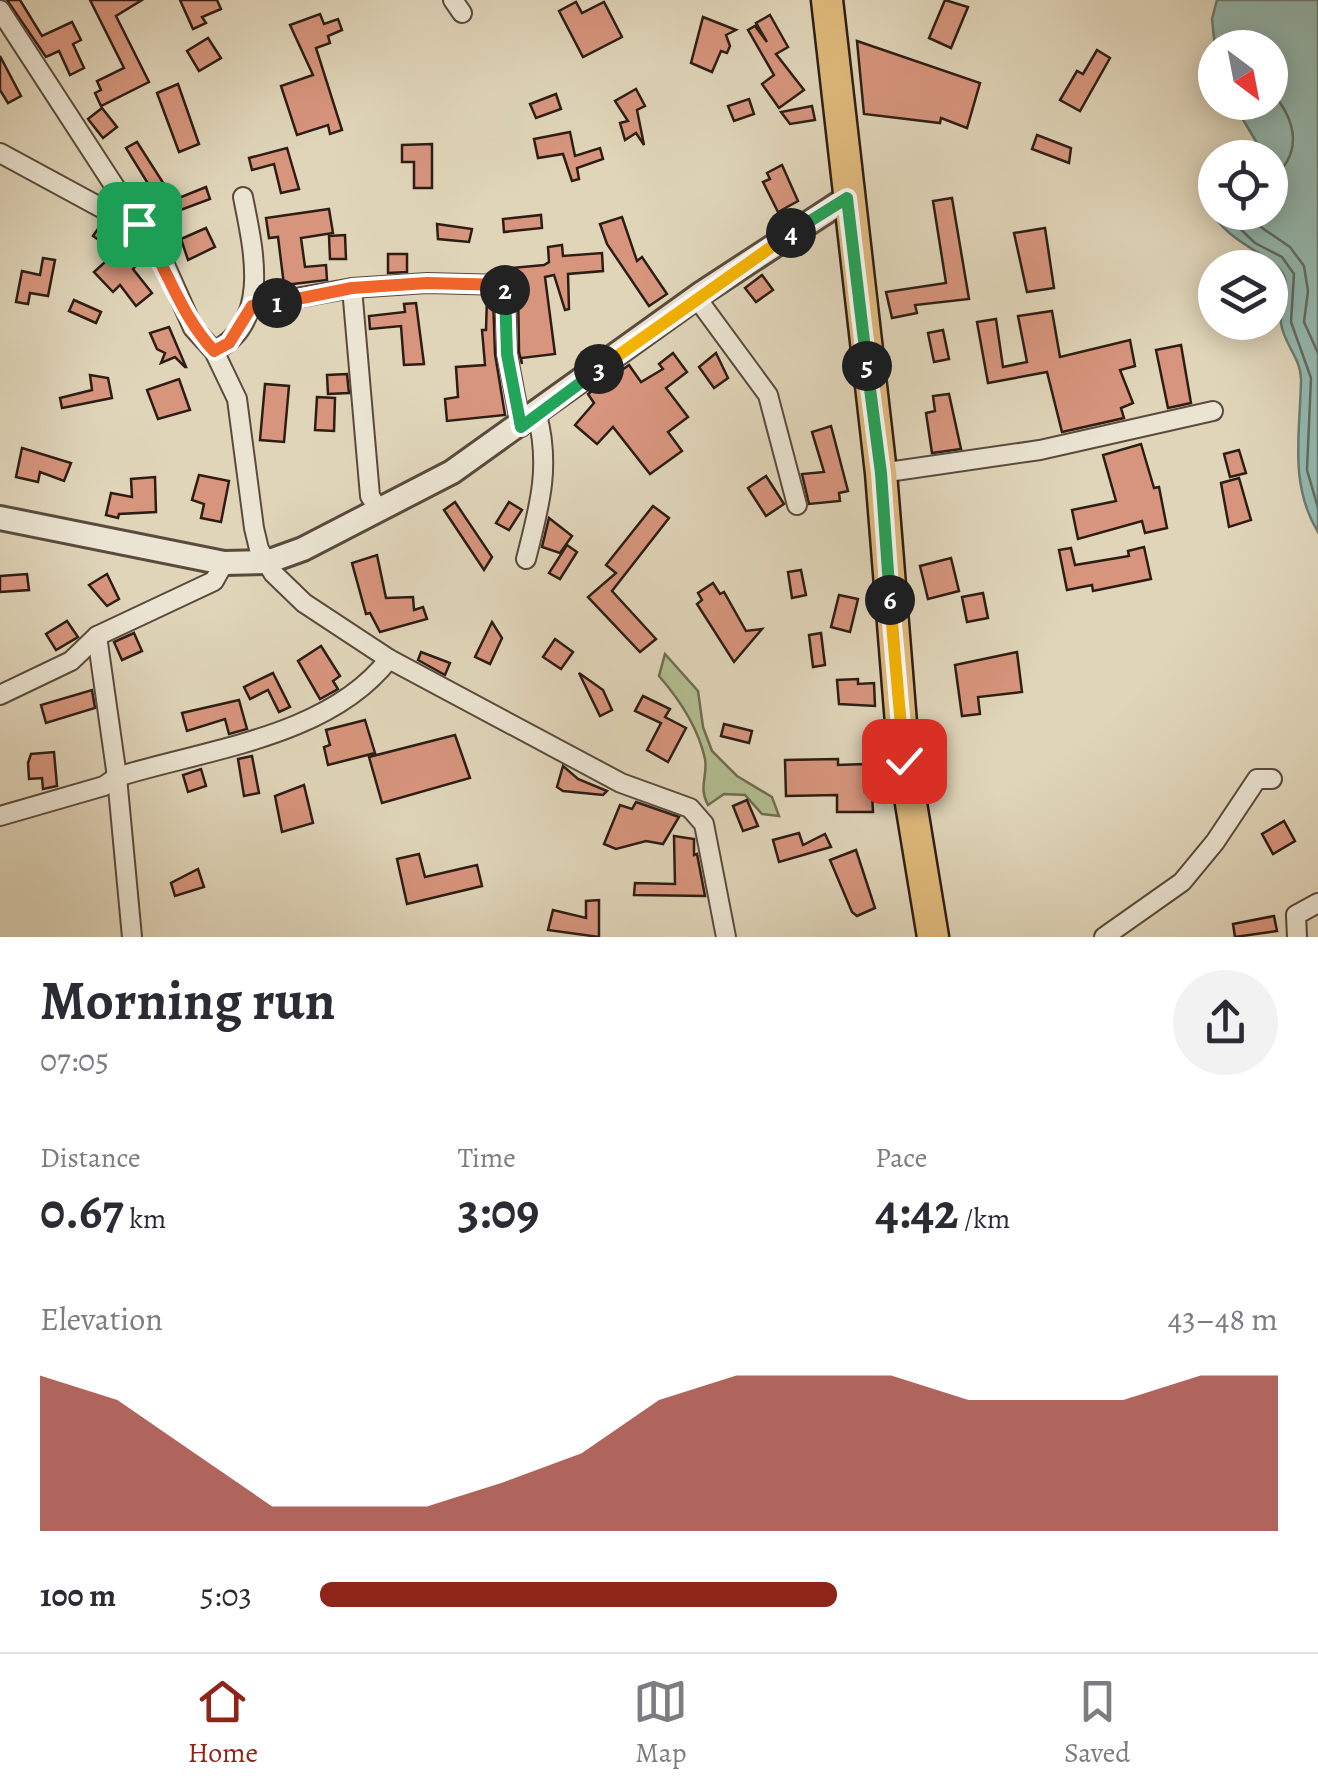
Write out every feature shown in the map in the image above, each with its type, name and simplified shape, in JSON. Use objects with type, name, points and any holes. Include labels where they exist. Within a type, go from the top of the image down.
[{"type":"main road","points":[[826,0],[881,473],[904,761],[933,937]]},
{"type":"street","points":[[0,10],[162,258],[193,328],[214,351],[237,399],[254,528],[267,562],[286,588],[389,659],[621,784],[690,808],[704,824],[726,937]]},
{"type":"street","points":[[0,153],[133,225],[139,224]]},
{"type":"street","points":[[214,351],[229,343],[252,306],[254,261],[243,197]]},
{"type":"street","points":[[0,518],[224,562],[267,562],[452,472],[529,421],[696,298],[847,198]]},
{"type":"street","points":[[252,306],[352,288],[427,283],[505,285],[507,354],[529,421],[546,448],[545,488],[526,559]]},
{"type":"street","points":[[352,288],[370,496],[380,510]]},
{"type":"street","points":[[696,298],[768,395],[797,505]]},
{"type":"street","points":[[881,473],[1040,450],[1213,411]]},
{"type":"street","points":[[0,695],[71,660],[97,636],[214,581],[224,562]]},
{"type":"street","points":[[97,636],[117,776],[132,937]]},
{"type":"street","points":[[0,816],[104,786],[117,776],[212,752],[316,714],[368,686],[389,659]]},
{"type":"street","points":[[1104,937],[1182,882],[1215,842],[1257,779],[1272,779]]},
{"type":"street","points":[[1297,937],[1296,914],[1318,902]]},
{"type":"green space","points":[[665,654],[698,691],[703,727],[712,751],[737,776],[772,797],[779,816],[762,814],[745,795],[724,794],[708,805],[704,793],[706,765],[698,736],[681,704],[659,676]]},
{"type":"water","points":[[1217,0],[1318,0],[1318,532],[1303,496],[1300,477],[1301,373],[1287,340],[1288,250],[1254,250],[1226,230],[1288,230],[1288,140],[1255,140],[1243,120],[1288,120],[1288,30],[1213,30]]},
{"type":"building","points":[[7,0],[20,0],[42,36],[72,22],[81,40],[73,44],[84,68],[70,75],[59,51],[46,57]]},
{"type":"building","points":[[90,0],[142,0],[116,16],[149,82],[101,106],[95,93],[101,90],[97,81],[124,68]]},
{"type":"building","points":[[180,0],[217,0],[221,9],[202,17],[206,23],[193,29]]},
{"type":"building","points":[[945,0],[968,7],[951,48],[929,38]]},
{"type":"building","points":[[576,2],[582,13],[604,2],[622,37],[583,57],[559,11]]},
{"type":"building","points":[[320,14],[324,24],[338,19],[342,30],[328,36],[330,43],[316,48],[342,130],[330,134],[328,125],[297,135],[281,86],[313,75],[290,25]]},
{"type":"building","points":[[770,15],[788,47],[776,54],[804,90],[779,108],[762,84],[774,75],[748,30],[755,26],[767,42],[756,23]]},
{"type":"building","points":[[703,17],[736,30],[726,35],[730,46],[727,53],[721,51],[712,72],[691,63]]},
{"type":"building","points":[[208,38],[221,58],[199,71],[187,51]]},
{"type":"building","points":[[857,41],[980,83],[967,128],[941,118],[940,123],[864,114]]},
{"type":"building","points":[[1097,50],[1110,58],[1080,111],[1060,100],[1077,71],[1083,74]]},
{"type":"building","points":[[0,56],[21,96],[8,103],[0,90]]},
{"type":"building","points":[[178,84],[199,144],[179,152],[157,93]]},
{"type":"building","points":[[636,89],[645,106],[637,110],[644,145],[636,133],[625,140],[620,123],[628,121],[615,101]]},
{"type":"building","points":[[556,94],[561,109],[536,118],[530,104]]},
{"type":"building","points":[[749,99],[754,114],[734,121],[728,106]]},
{"type":"building","points":[[812,106],[815,120],[790,124],[781,112]]},
{"type":"building","points":[[102,108],[117,127],[103,138],[88,119]]},
{"type":"building","points":[[570,132],[575,156],[600,148],[603,159],[577,168],[579,179],[572,181],[563,154],[538,158],[534,139]]},
{"type":"building","points":[[1037,135],[1071,148],[1069,163],[1032,149]]},
{"type":"building","points":[[137,142],[174,200],[206,187],[210,199],[175,212],[177,217],[165,222],[160,203],[126,148]]},
{"type":"building","points":[[432,144],[432,188],[414,188],[414,162],[402,162],[402,145]]},
{"type":"building","points":[[287,148],[299,189],[281,193],[274,164],[252,170],[249,158]]},
{"type":"building","points":[[782,165],[798,201],[778,212],[763,182],[770,179],[767,173]]},
{"type":"building","points":[[952,198],[969,299],[915,305],[917,313],[892,318],[886,292],[946,283],[933,201]]},
{"type":"building","points":[[329,209],[333,233],[301,238],[305,267],[326,265],[327,280],[284,285],[278,237],[269,238],[266,218]]},
{"type":"building","points":[[541,215],[542,228],[504,232],[503,219]]},
{"type":"building","points":[[622,217],[637,261],[642,257],[667,294],[649,306],[607,244],[600,224]]},
{"type":"building","points":[[102,223],[133,237],[145,256],[133,269],[152,293],[136,306],[120,285],[113,292],[94,272],[116,252],[93,236]]},
{"type":"building","points":[[437,224],[472,229],[469,242],[438,239]]},
{"type":"building","points":[[206,228],[215,247],[188,260],[181,239]]},
{"type":"building","points":[[1045,228],[1054,288],[1027,292],[1014,233]]},
{"type":"building","points":[[345,235],[346,259],[330,259],[329,236]]},
{"type":"building","points":[[562,245],[563,256],[602,253],[603,271],[568,274],[569,309],[565,310],[554,275],[545,277],[555,354],[521,358],[522,364],[519,352],[518,285],[511,268],[544,265],[549,262],[548,247]]},
{"type":"building","points":[[388,254],[407,254],[407,272],[388,273]]},
{"type":"building","points":[[43,258],[55,260],[48,296],[30,293],[28,304],[16,302],[22,271],[40,275]]},
{"type":"building","points":[[762,275],[773,290],[756,302],[745,288]]},
{"type":"building","points":[[487,298],[493,298],[495,354],[505,415],[447,421],[445,399],[458,397],[456,367],[485,365],[482,330],[486,330]]},
{"type":"building","points":[[74,300],[101,312],[96,323],[69,311]]},
{"type":"building","points":[[416,303],[424,364],[404,365],[401,326],[370,329],[369,316],[405,312],[404,304]]},
{"type":"building","points":[[1052,311],[1060,357],[1130,340],[1135,366],[1120,370],[1133,403],[1121,408],[1124,418],[1062,432],[1047,372],[988,383],[977,322],[996,319],[1003,367],[1027,362],[1018,316]]},
{"type":"building","points":[[169,327],[186,367],[175,357],[161,363],[165,353],[157,349],[150,333]]},
{"type":"building","points":[[943,330],[949,359],[934,362],[928,333]]},
{"type":"building","points":[[1181,345],[1191,403],[1168,408],[1156,350]]},
{"type":"building","points":[[673,353],[687,372],[666,388],[688,417],[668,432],[682,451],[650,474],[613,427],[597,444],[575,425],[594,403],[588,394],[629,365],[641,382],[663,369],[659,364]]},
{"type":"building","points":[[716,353],[728,378],[714,388],[699,367]]},
{"type":"building","points":[[347,374],[349,393],[328,394],[327,375]]},
{"type":"building","points":[[90,375],[108,378],[112,398],[62,408],[60,398],[92,390]]},
{"type":"building","points":[[179,379],[190,410],[158,419],[147,390]]},
{"type":"building","points":[[265,384],[289,386],[284,442],[260,440]]},
{"type":"building","points":[[949,394],[961,449],[932,453],[926,413],[935,411],[933,396]]},
{"type":"building","points":[[317,397],[335,398],[334,431],[315,430]]},
{"type":"building","points":[[831,426],[848,491],[839,493],[840,501],[809,504],[802,474],[824,472],[812,432]]},
{"type":"building","points":[[1141,444],[1154,488],[1159,487],[1167,528],[1145,533],[1142,521],[1078,539],[1072,510],[1116,501],[1103,455]]},
{"type":"building","points":[[22,448],[71,463],[64,481],[40,472],[38,482],[16,477]]},
{"type":"building","points":[[1239,450],[1246,473],[1230,477],[1224,454]]},
{"type":"building","points":[[199,475],[229,481],[221,522],[201,518],[204,504],[192,500]]},
{"type":"building","points":[[766,476],[784,504],[766,516],[748,488]]},
{"type":"building","points":[[155,477],[156,512],[119,514],[118,518],[106,515],[111,493],[132,497],[131,479]]},
{"type":"building","points":[[1239,478],[1251,520],[1229,527],[1221,483]]},
{"type":"building","points":[[455,502],[492,557],[484,570],[444,510]]},
{"type":"building","points":[[509,502],[522,510],[509,530],[496,523]]},
{"type":"building","points":[[653,506],[669,518],[612,591],[656,639],[640,652],[588,597],[616,573],[606,565]]},
{"type":"building","points":[[549,518],[572,536],[560,553],[542,547]]},
{"type":"building","points":[[567,545],[577,552],[560,579],[549,573]]},
{"type":"building","points":[[1144,547],[1151,579],[1093,591],[1092,585],[1067,590],[1059,550],[1071,548],[1075,565],[1129,556],[1128,551]]},
{"type":"building","points":[[377,555],[386,598],[413,597],[414,610],[423,607],[427,619],[380,632],[370,613],[366,614],[352,563]]},
{"type":"building","points":[[951,558],[959,591],[928,599],[920,566]]},
{"type":"building","points":[[801,570],[806,595],[792,598],[788,572]]},
{"type":"building","points":[[27,574],[29,590],[0,592],[0,576]]},
{"type":"building","points":[[107,574],[119,599],[107,606],[89,585]]},
{"type":"building","points":[[713,583],[720,594],[724,592],[746,631],[762,629],[734,662],[697,604],[702,600],[698,593]]},
{"type":"building","points":[[983,593],[988,618],[967,622],[962,597]]},
{"type":"building","points":[[839,595],[858,599],[850,632],[831,627]]},
{"type":"building","points":[[67,621],[78,637],[56,650],[46,634]]},
{"type":"building","points":[[492,622],[502,638],[490,664],[475,657]]},
{"type":"building","points":[[134,633],[142,651],[122,660],[114,642]]},
{"type":"building","points":[[821,633],[825,665],[813,667],[809,635]]},
{"type":"building","points":[[555,639],[573,652],[561,669],[543,657]]},
{"type":"building","points":[[321,646],[340,676],[333,681],[338,689],[320,699],[298,661]]},
{"type":"building","points":[[421,652],[450,663],[445,675],[418,660]]},
{"type":"building","points":[[1017,652],[1022,692],[978,697],[980,714],[962,716],[955,665]]},
{"type":"building","points":[[273,673],[290,707],[279,712],[268,690],[250,699],[244,687]]},
{"type":"building","points":[[579,673],[603,690],[612,710],[600,716]]},
{"type":"building","points":[[858,679],[858,684],[874,683],[875,706],[839,704],[837,680]]},
{"type":"building","points":[[92,690],[95,708],[46,723],[41,705]]},
{"type":"building","points":[[643,696],[670,709],[665,717],[686,728],[668,762],[647,750],[661,723],[635,711]]},
{"type":"building","points":[[239,700],[247,729],[229,734],[225,719],[187,731],[182,713]]},
{"type":"building","points":[[365,720],[375,753],[328,765],[324,747],[330,745],[326,730]]},
{"type":"building","points":[[724,724],[752,731],[749,743],[721,736]]},
{"type":"building","points":[[455,735],[470,778],[382,803],[369,757]]},
{"type":"building","points":[[54,752],[57,786],[43,789],[42,778],[29,779],[28,763],[31,754]]},
{"type":"building","points":[[252,756],[259,793],[244,796],[238,759]]},
{"type":"building","points":[[838,759],[838,765],[864,764],[865,792],[872,792],[873,812],[837,812],[837,795],[786,796],[785,760]]},
{"type":"building","points":[[563,766],[578,779],[607,791],[603,795],[563,791],[557,787]]},
{"type":"building","points":[[201,769],[206,786],[188,792],[183,775]]},
{"type":"building","points":[[304,785],[313,823],[282,832],[275,796]]},
{"type":"building","points":[[747,800],[758,826],[743,831],[733,806]]},
{"type":"building","points":[[636,802],[679,817],[663,844],[646,841],[616,849],[604,844],[620,805],[632,809]]},
{"type":"building","points":[[1284,821],[1295,841],[1273,854],[1262,834]]},
{"type":"building","points":[[799,833],[803,845],[825,834],[831,847],[779,862],[773,840]]},
{"type":"building","points":[[674,836],[694,839],[694,855],[697,854],[705,896],[634,895],[635,883],[675,884]]},
{"type":"building","points":[[856,850],[875,908],[857,916],[830,860]]},
{"type":"building","points":[[419,854],[425,877],[477,865],[482,886],[407,904],[397,859]]},
{"type":"building","points":[[198,869],[204,887],[175,896],[171,883]]},
{"type":"building","points":[[599,900],[599,937],[548,930],[553,910],[586,918],[586,901]]},
{"type":"building","points":[[1274,916],[1277,931],[1235,937],[1233,924]]},
{"type":"route","points":[[139,224],[162,258],[193,328],[214,351],[229,343],[252,306],[352,288],[427,283],[505,285],[507,354],[516,418],[521,427],[702,293],[826,208],[847,198],[881,473],[904,761]]}]
